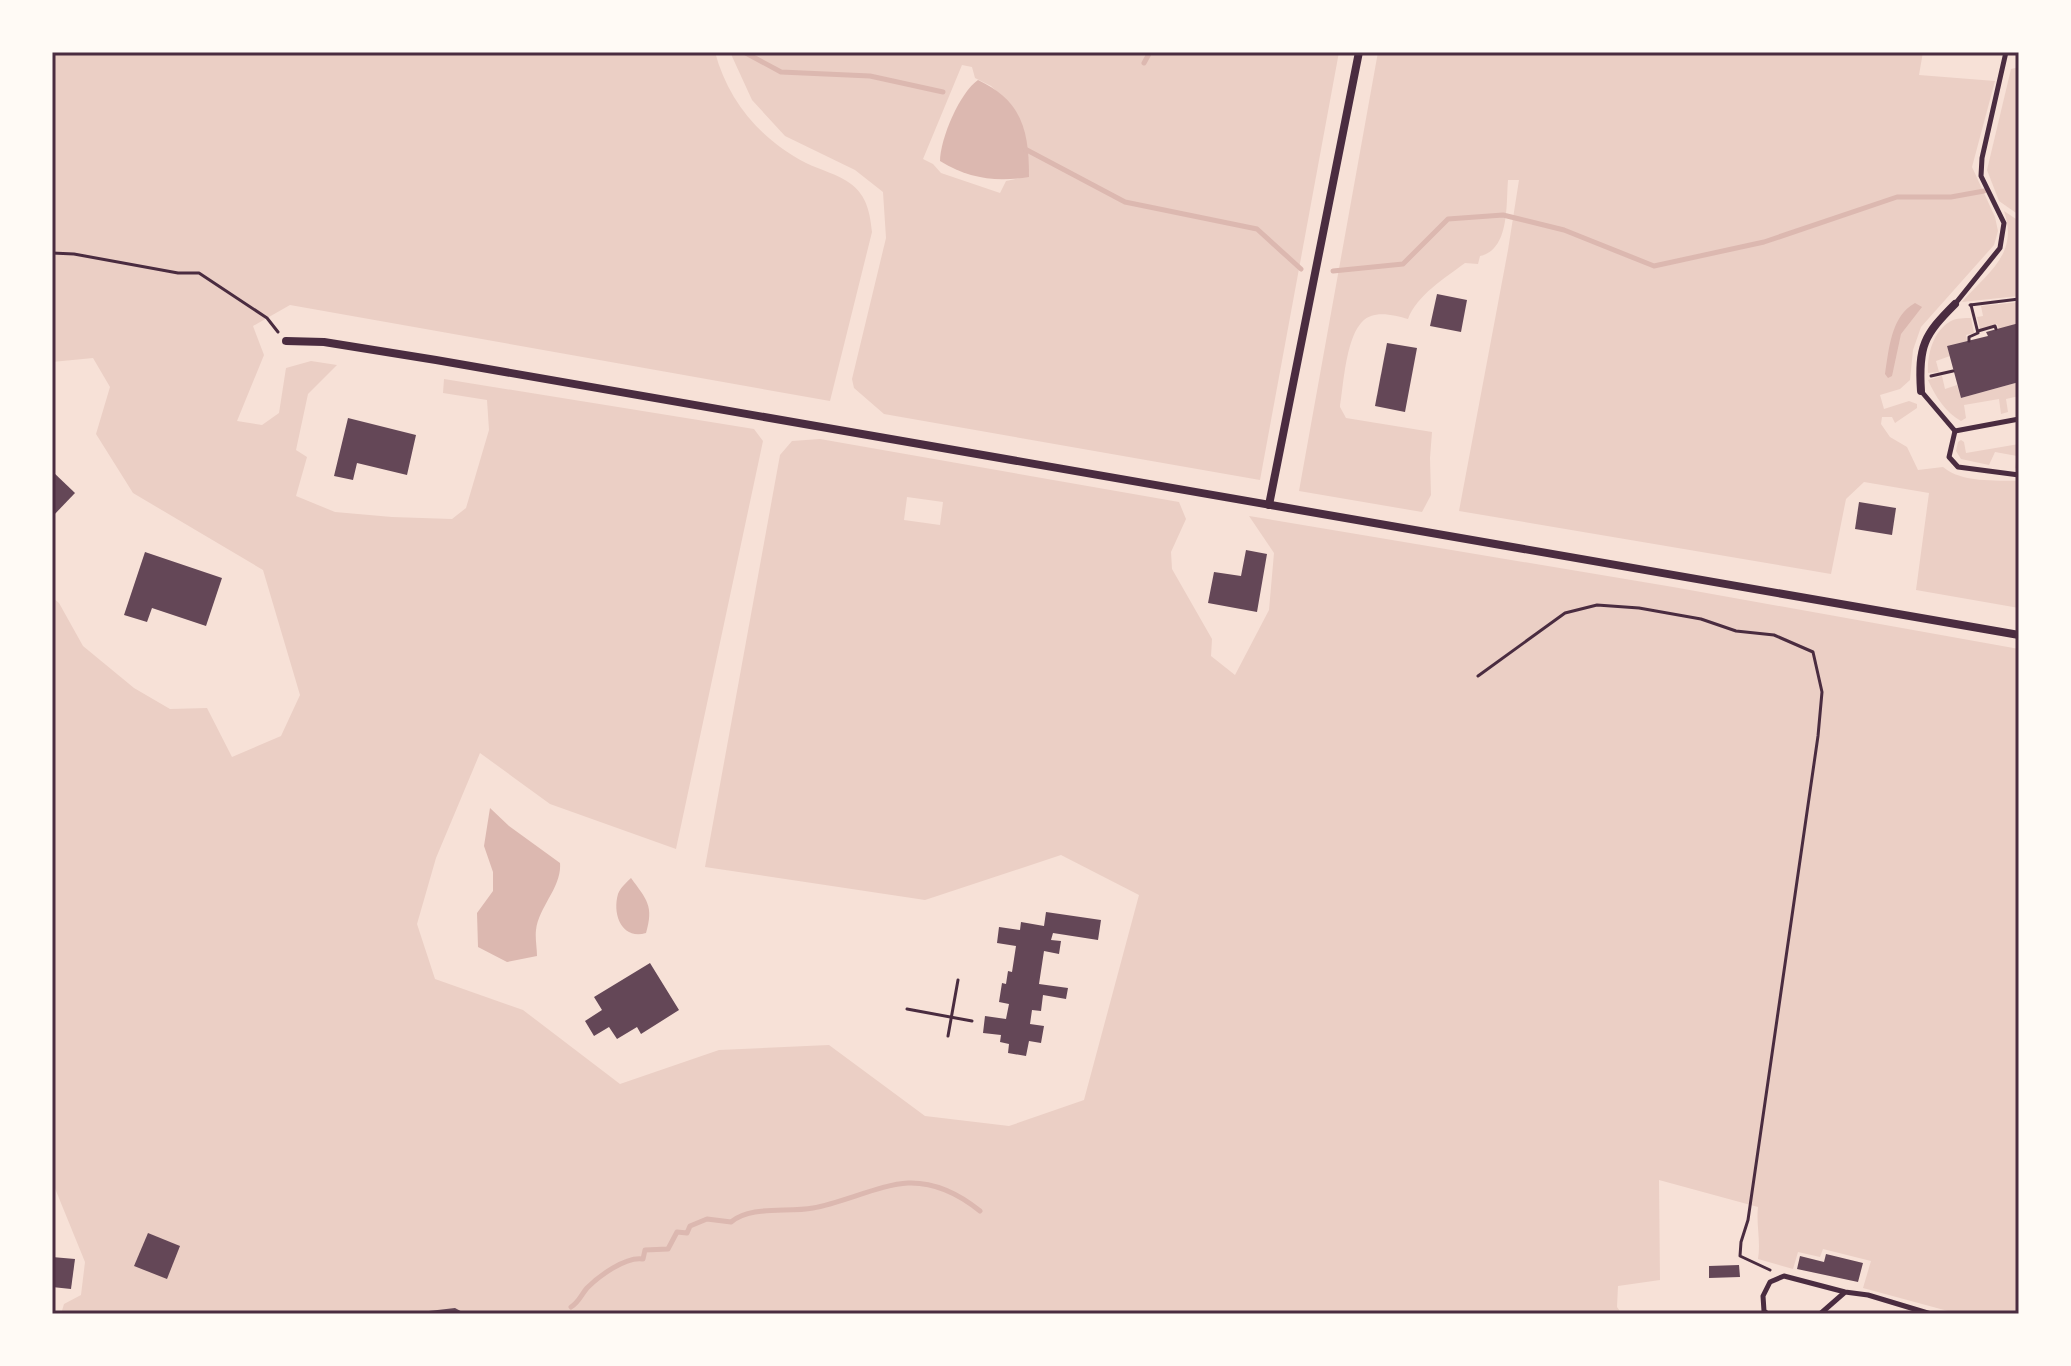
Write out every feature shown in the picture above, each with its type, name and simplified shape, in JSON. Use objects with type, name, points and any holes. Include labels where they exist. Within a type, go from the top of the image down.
[{"type":"street","points":[[1269,505],[1359,52]]},
{"type":"street","points":[[1921,391],[1919,364],[1928,335],[1955,304]]},
{"type":"street","points":[[286,341],[324,342],[436,360],[2019,635]]},
{"type":"lane","points":[[1955,304],[2000,248],[2004,223],[1981,176],[1982,158],[2006,52]]},
{"type":"lane","points":[[1921,391],[1955,431]]},
{"type":"lane","points":[[1955,431],[2019,419]]},
{"type":"lane","points":[[1955,431],[1949,457],[1958,467],[2019,475]]},
{"type":"lane","points":[[1768,1314],[1764,1311],[1763,1296],[1770,1282],[1784,1276],[1868,1295],[1931,1314]]},
{"type":"lane","points":[[1820,1314],[1845,1292]]},
{"type":"path","points":[[52,253],[74,254],[178,273],[199,273],[267,318],[286,341]]},
{"type":"path","points":[[1955,304],[2019,299]]},
{"type":"path","points":[[1971,305],[1978,331]]},
{"type":"path","points":[[1969,341],[1969,337],[1978,331],[1995,326],[1996,329]]},
{"type":"path","points":[[1920,378],[1953,371]]},
{"type":"path","points":[[1478,676],[1565,613],[1597,605],[1639,608],[1701,619],[1736,631],[1774,635],[1813,652],[1822,692],[1818,736],[1748,1220],[1740,1256],[1784,1276]]},
{"type":"path","points":[[948,1036],[958,980]]},
{"type":"path","points":[[907,1009],[972,1021]]},
{"type":"shaded area","points":[[52,52],[715,52],[728,87],[760,130],[789,153],[846,181],[861,194],[869,212],[872,232],[830,401],[290,305],[253,326],[264,355],[237,421],[262,425],[279,413],[286,368],[311,361],[337,365],[308,394],[296,450],[307,457],[296,496],[335,512],[452,519],[466,508],[489,430],[487,400],[443,393],[444,379],[754,429],[763,441],[676,849],[550,804],[480,753],[436,858],[417,924],[435,979],[523,1010],[620,1084],[719,1050],[829,1045],[925,1116],[1009,1126],[1084,1100],[1139,895],[1061,855],[925,900],[705,867],[780,455],[792,441],[820,439],[1179,502],[1186,519],[1171,552],[1172,569],[1212,639],[1211,656],[1235,675],[1269,610],[1274,553],[1249,516],[2019,649],[2019,1314],[1959,1314],[1863,1288],[1871,1261],[1823,1249],[1820,1257],[1798,1252],[1793,1269],[1758,1259],[1758,1207],[1659,1180],[1660,1280],[1618,1286],[1617,1307],[1622,1314],[61,1314],[64,1304],[81,1295],[85,1262],[52,1181],[52,597],[59,603],[83,646],[134,688],[170,709],[207,708],[232,757],[281,736],[300,695],[263,570],[133,493],[96,434],[110,387],[93,358],[52,362]],"holes":[[[907,497],[943,502],[940,525],[904,520]]]},
{"type":"shaded area","points":[[730,52],[1339,52],[1260,480],[884,414],[854,388],[852,379],[886,238],[883,192],[855,170],[785,136],[752,100]],"holes":[[[962,65],[972,67],[975,78],[991,86],[1009,103],[1029,176],[1006,181],[1000,193],[941,173],[923,159]]]},
{"type":"shaded area","points":[[1378,52],[1923,52],[1919,75],[1995,81],[1972,167],[1995,217],[1998,231],[1994,245],[1921,327],[1913,350],[1910,380],[1900,389],[1880,395],[1884,409],[1909,401],[1917,404],[1917,408],[1895,423],[1892,417],[1882,417],[1881,424],[1890,437],[1907,447],[1918,470],[1943,467],[1969,478],[2019,481],[2019,608],[1916,590],[1929,493],[1864,482],[1846,499],[1831,574],[1459,511],[1519,180],[1508,180],[1502,235],[1490,252],[1480,256],[1478,264],[1465,263],[1441,281],[1418,302],[1408,319],[1385,314],[1371,316],[1356,330],[1351,342],[1340,407],[1346,418],[1432,432],[1431,495],[1422,512],[1299,491]]},
{"type":"shaded area","points":[[2019,67],[2019,215],[1999,201],[1987,170],[2011,69]]},
{"type":"shaded area","points":[[978,80],[993,88],[1014,108],[1025,132],[1029,177],[983,178],[940,161],[952,117],[964,95]]},
{"type":"shaded area","points":[[2004,211],[2019,221],[2019,296],[1962,302],[1991,271],[2004,251],[2008,226]]},
{"type":"shaded area","points":[[2019,302],[2019,323],[1999,329],[1997,324],[1980,329],[1977,317],[1983,316],[1981,306]]},
{"type":"shaded area","points":[[1915,303],[1922,307],[1901,334],[1892,376],[1888,378],[1885,374],[1892,334],[1901,316]]},
{"type":"shaded area","points":[[1971,318],[1974,333],[1966,335],[1967,341],[1947,346],[1950,356],[1936,361],[1939,372],[1928,373],[1930,351],[1940,331],[1953,320]]},
{"type":"shaded area","points":[[1942,376],[1945,389],[1957,385],[1961,398],[2019,382],[2019,396],[2006,399],[2008,412],[2001,414],[1999,399],[1964,405],[1966,418],[1961,421],[1942,404],[1928,380]]},
{"type":"shaded area","points":[[1961,440],[1966,453],[2019,444],[2019,470],[2015,468],[2017,456],[1995,452],[1989,465],[1961,459],[1956,451]]},
{"type":"shaded area","points":[[490,808],[509,826],[560,863],[558,880],[538,921],[537,956],[507,962],[478,947],[477,913],[493,891],[493,872],[484,846]]},
{"type":"shaded area","points":[[631,878],[648,904],[646,933],[631,933],[625,929],[616,910],[618,894]]},
{"type":"building","points":[[1437,294],[1467,300],[1461,332],[1430,326]]},
{"type":"building","points":[[2019,323],[2019,382],[1961,398],[1947,346],[1988,336],[1986,332]]},
{"type":"building","points":[[1387,343],[1417,348],[1405,412],[1375,406]]},
{"type":"building","points":[[348,418],[416,435],[407,475],[357,463],[353,480],[334,476]]},
{"type":"building","points":[[52,471],[75,493],[52,517]]},
{"type":"building","points":[[1859,502],[1896,508],[1892,535],[1855,529]]},
{"type":"building","points":[[1246,550],[1267,554],[1257,612],[1208,603],[1214,572],[1241,576]]},
{"type":"building","points":[[145,552],[222,578],[206,626],[152,608],[147,622],[124,615]]},
{"type":"building","points":[[1046,912],[1101,920],[1098,940],[1053,933],[1051,940],[1061,941],[1059,954],[1044,951],[1039,984],[1068,988],[1066,999],[1043,995],[1041,1011],[1032,1010],[1030,1024],[1044,1026],[1041,1043],[1029,1041],[1026,1056],[1008,1053],[1009,1044],[1000,1042],[1001,1035],[983,1033],[985,1016],[1006,1019],[1009,1004],[999,1002],[1002,983],[1006,984],[1008,971],[1012,972],[1016,946],[997,943],[999,927],[1020,930],[1021,922],[1044,926]]},
{"type":"building","points":[[650,963],[679,1010],[641,1034],[637,1027],[617,1039],[609,1027],[594,1036],[585,1021],[602,1010],[594,997]]},
{"type":"building","points":[[148,1233],[180,1246],[167,1279],[134,1266]]},
{"type":"building","points":[[1826,1254],[1863,1263],[1858,1282],[1797,1269],[1800,1256],[1824,1262]]},
{"type":"building","points":[[52,1257],[75,1259],[71,1289],[52,1287]]},
{"type":"building","points":[[1739,1265],[1740,1277],[1709,1278],[1709,1266]]},
{"type":"building","points":[[455,1308],[466,1314],[420,1314],[420,1312]]},
{"type":"waterway","points":[[744,52],[781,72],[870,76],[943,92]]},
{"type":"waterway","points":[[1144,63],[1150,52]]},
{"type":"waterway","points":[[1025,149],[1125,202],[1257,229],[1301,269]]},
{"type":"waterway","points":[[1333,271],[1403,264],[1448,219],[1503,215],[1564,230],[1654,266],[1764,242],[1897,197],[1951,197],[1984,191]]},
{"type":"waterway","points":[[571,1307],[587,1288],[606,1273],[621,1264],[643,1259],[645,1250],[668,1249],[677,1232],[687,1233],[690,1226],[707,1219],[731,1222],[759,1211],[813,1208],[908,1183],[947,1190],[980,1211]]}]
